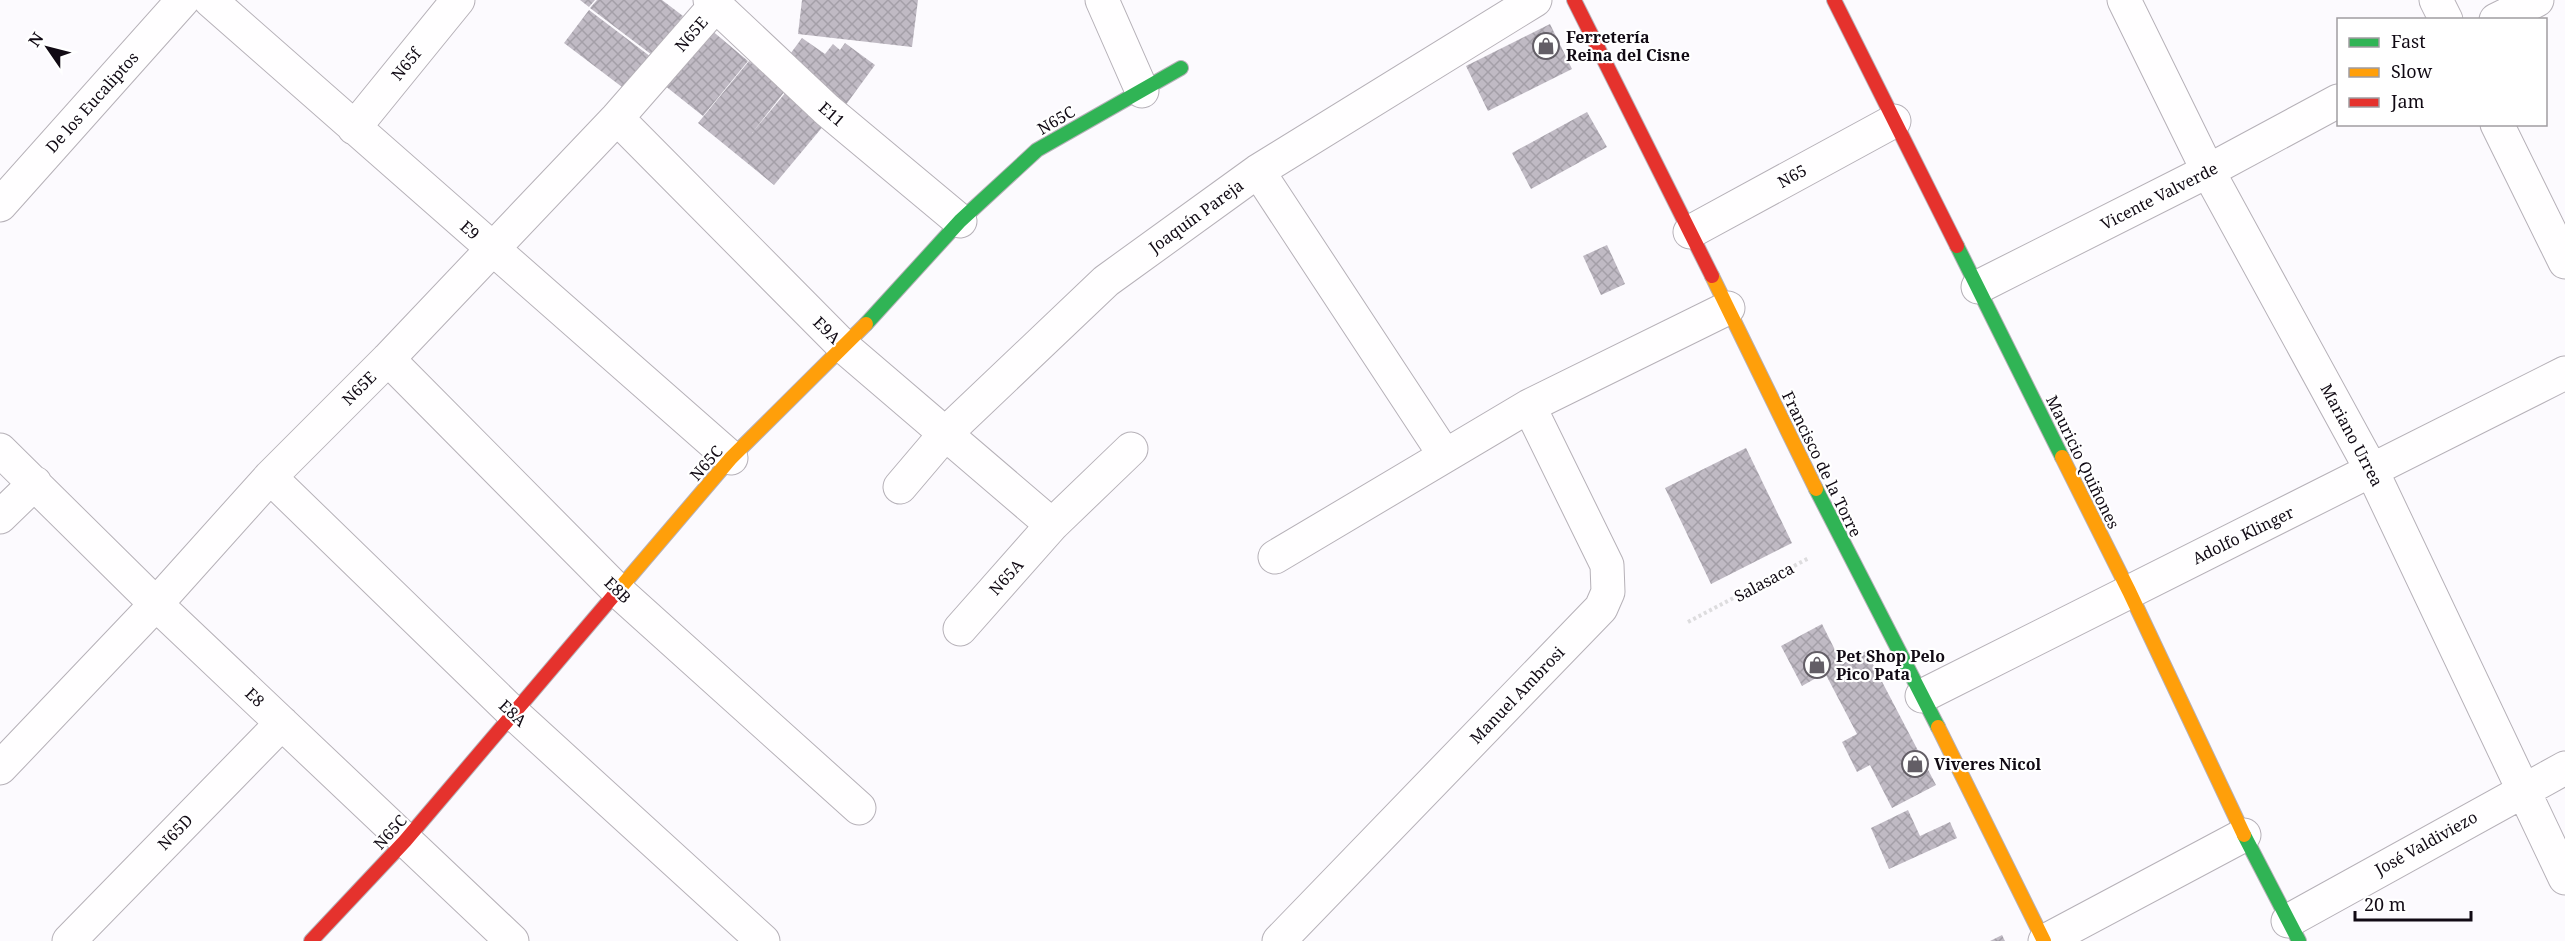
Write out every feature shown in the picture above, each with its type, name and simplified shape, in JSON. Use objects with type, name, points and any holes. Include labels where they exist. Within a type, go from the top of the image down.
[{"type":"street","name":"De los Eucaliptos","points":[[0,205],[183,0]]},
{"type":"street","name":"E9","points":[[210,0],[731,458]]},
{"type":"street","name":"N65f","points":[[354,128],[458,0]]},
{"type":"street","points":[[1102,0],[1142,91]]},
{"type":"street","name":"Joaquín Pareja","points":[[900,488],[945,434],[1106,281],[1257,171],[1535,0]]},
{"type":"street","name":"Francisco de la Torre","points":[[1574,0],[1728,308],[1840,542],[1922,696],[2044,941]]},
{"type":"street","name":"Mauricio Quiñones","points":[[1834,0],[2129,591],[2244,835],[2293,931]]},
{"type":"street","name":"Mariano Urrea","points":[[2124,0],[2208,171],[2372,471],[2565,878]]},
{"type":"street","points":[[2436,0],[2445,18]]},
{"type":"street","points":[[2500,18],[2537,0]]},
{"type":"street","name":"N65E","points":[[0,768],[156,604],[270,477],[388,359],[617,118],[713,3]]},
{"type":"street","name":"E11","points":[[713,3],[827,110],[960,221]]},
{"type":"street","name":"N65C","points":[[311,941],[405,841],[731,458],[844,347],[960,221],[1037,150],[1181,68]]},
{"type":"street","name":"Vicente Valverde","points":[[1978,287],[2208,171],[2337,103]]},
{"type":"street","name":"E9A","points":[[617,118],[844,347],[1052,525]]},
{"type":"street","name":"N65","points":[[1690,232],[1894,121]]},
{"type":"street","points":[[2498,126],[2565,262]]},
{"type":"street","points":[[1257,171],[1444,454]]},
{"type":"street","points":[[1275,557],[1444,454],[1529,406],[1728,308]]},
{"type":"street","name":"E8B","points":[[388,359],[619,592],[859,808]]},
{"type":"street","name":"Adolfo Klinger","points":[[1922,696],[2565,373]]},
{"type":"street","name":"Manuel Ambrosi","points":[[1279,941],[1601,608],[1608,592],[1607,565],[1529,406]]},
{"type":"street","name":"N65A","points":[[960,629],[1052,525],[1131,449]]},
{"type":"street","name":"E8","points":[[0,450],[156,604],[512,941]]},
{"type":"street","name":"E8A","points":[[270,477],[513,713],[763,941]]},
{"type":"street","points":[[0,517],[35,483]]},
{"type":"street","name":"N65D","points":[[69,941],[282,723]]},
{"type":"street","name":"José Valdiviezo","points":[[2293,931],[2523,789],[2565,768]]},
{"type":"street","points":[[2044,941],[2244,835]]},
{"type":"path","name":"Salasaca","points":[[1688,622],[1840,542]]},
{"type":"building","points":[[580,0],[595,0],[589,7]]},
{"type":"building","points":[[597,0],[662,0],[683,16],[652,55],[590,8]]},
{"type":"building","points":[[802,0],[918,0],[912,47],[798,34]]},
{"type":"building","points":[[589,10],[651,57],[626,90],[564,43]]},
{"type":"building","points":[[1550,24],[1572,69],[1488,111],[1466,66]]},
{"type":"building","points":[[710,29],[748,61],[703,116],[664,85]]},
{"type":"building","points":[[802,38],[825,54],[833,44],[840,50],[845,43],[875,65],[842,110],[782,65]]},
{"type":"building","points":[[749,61],[785,91],[752,133],[786,92],[825,124],[774,185],[698,123]]},
{"type":"building","points":[[1587,112],[1607,147],[1531,189],[1512,153]]},
{"type":"building","points":[[1607,245],[1625,284],[1601,295],[1583,256]]},
{"type":"building","points":[[1746,448],[1792,543],[1711,584],[1665,488]]},
{"type":"building","points":[[1822,624],[1842,664],[1866,651],[1936,785],[1892,808],[1870,765],[1857,772],[1842,742],[1857,734],[1825,673],[1802,686],[1781,646]]},
{"type":"building","points":[[1908,810],[1920,836],[1950,822],[1957,838],[1889,869],[1871,828]]},
{"type":"building","points":[[2002,935],[2005,941],[1990,941]]},
{"type":"traffic: fast","points":[[866,324],[960,221],[1037,150],[1181,68]]},
{"type":"traffic: fast","points":[[1957,246],[2062,457]]},
{"type":"traffic: fast","points":[[1816,489],[1938,727]]},
{"type":"traffic: fast","points":[[2244,835],[2299,941]]},
{"type":"traffic: slow","points":[[1712,276],[1816,489]]},
{"type":"traffic: slow","points":[[615,594],[731,458],[866,324]]},
{"type":"traffic: slow","points":[[2062,457],[2129,591],[2244,835]]},
{"type":"traffic: slow","points":[[1938,727],[2044,941]]},
{"type":"traffic: jam","points":[[1574,0],[1712,276]]},
{"type":"traffic: jam","points":[[1834,0],[1957,246]]},
{"type":"traffic: jam","points":[[311,941],[405,841],[615,594]]},
{"type":"place","name":"Ferretería Reina del Cisne","points":[[1546,46]]},
{"type":"place","name":"Pet Shop Pelo Pico Pata","points":[[1817,665]]},
{"type":"place","name":"Viveres Nicol","points":[[1915,764]]}]
